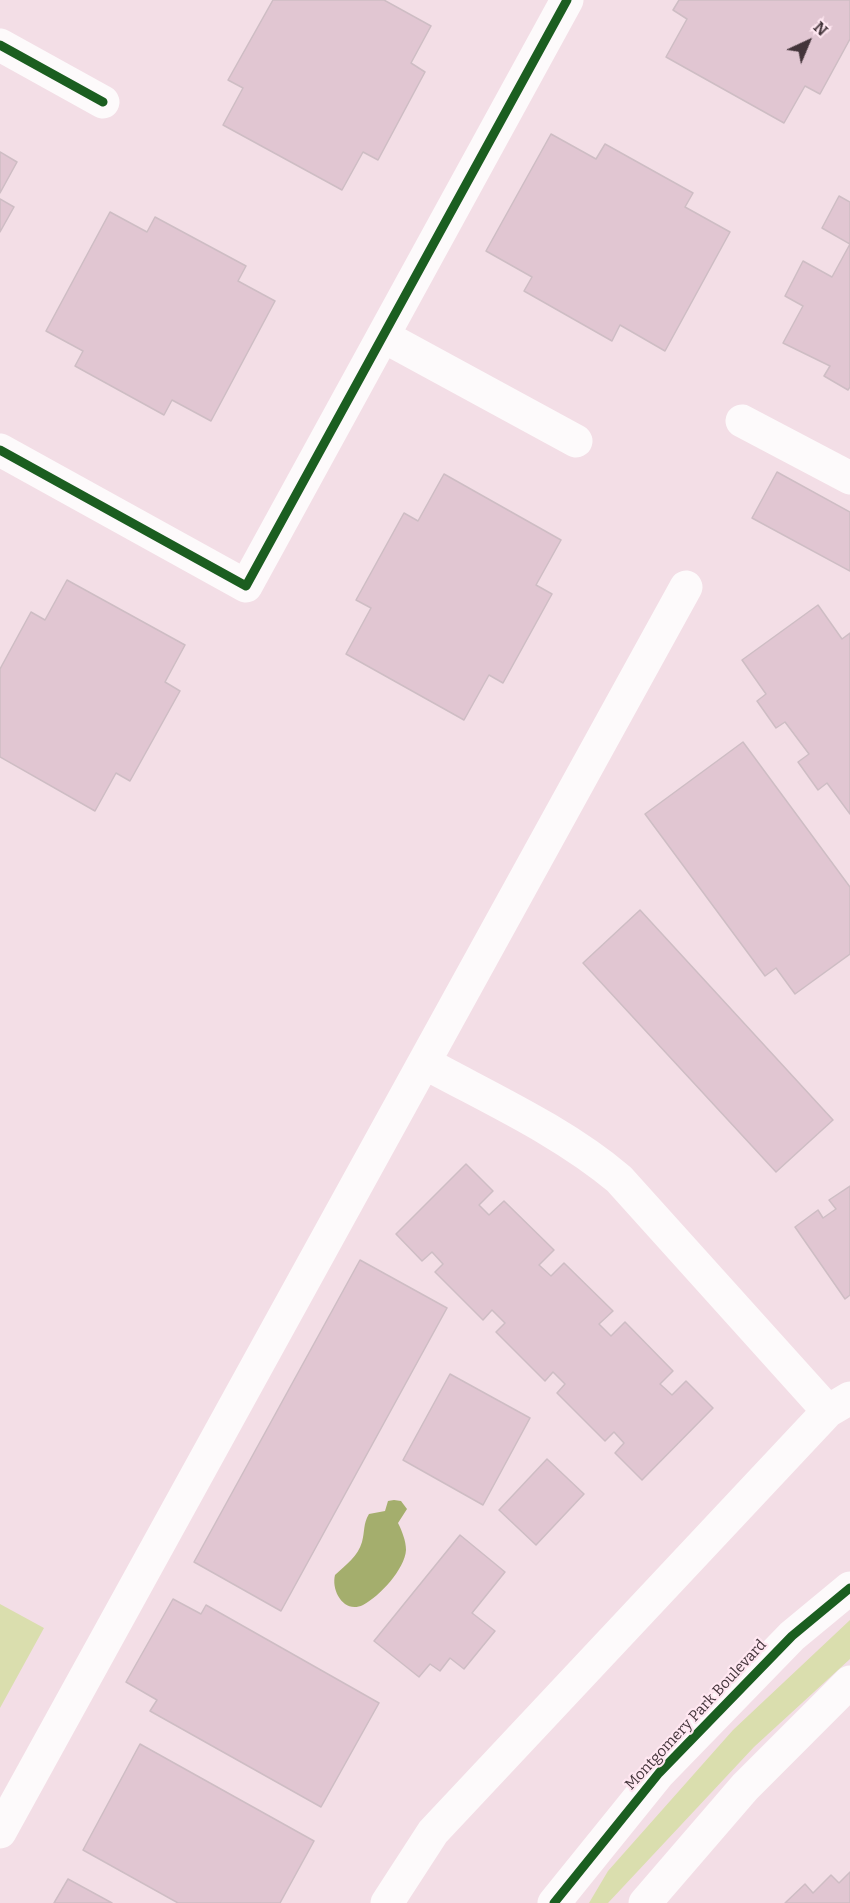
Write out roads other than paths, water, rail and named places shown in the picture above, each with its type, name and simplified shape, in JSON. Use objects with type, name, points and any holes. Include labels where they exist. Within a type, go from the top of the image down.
[{"type":"street","points":[[0,450],[246,586],[567,0]]},
{"type":"street","points":[[0,45],[103,102]]},
{"type":"street","points":[[383,336],[576,441]]},
{"type":"street","points":[[742,421],[850,478]]},
{"type":"street","points":[[0,1832],[686,587]]},
{"type":"street","points":[[387,1903],[433,1832],[839,1404],[619,1179],[596,1160],[565,1140],[425,1063]]},
{"type":"street","name":"Montgomery Park Boulevard","points":[[554,1903],[659,1773],[792,1636],[850,1588]]},
{"type":"street","points":[[645,1903],[745,1787],[850,1683]]}]
